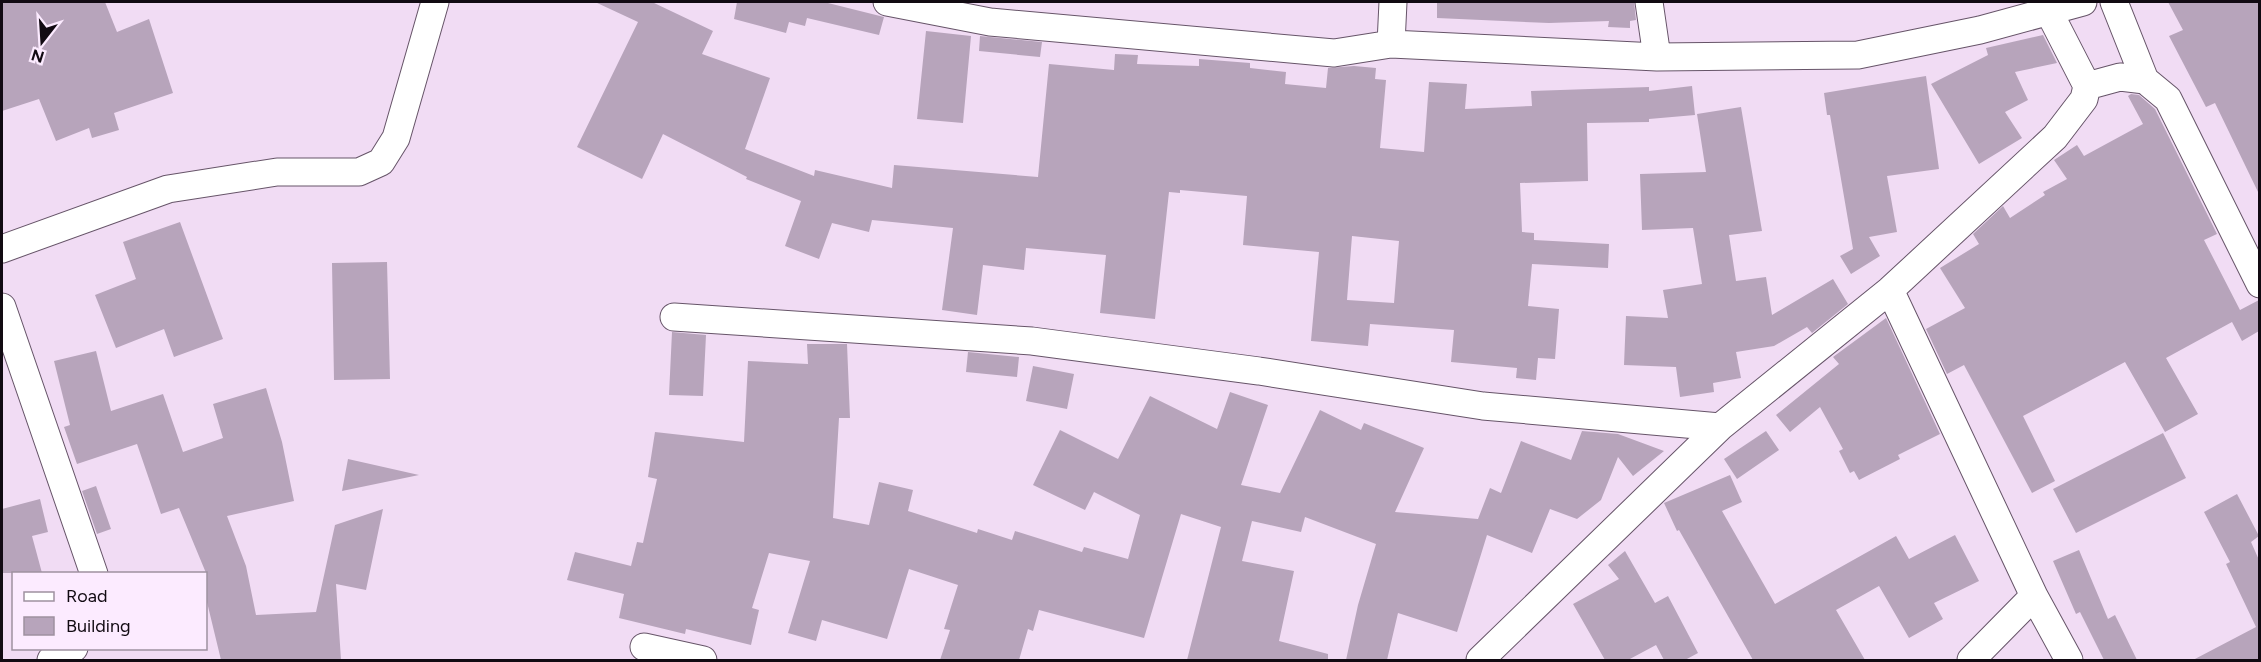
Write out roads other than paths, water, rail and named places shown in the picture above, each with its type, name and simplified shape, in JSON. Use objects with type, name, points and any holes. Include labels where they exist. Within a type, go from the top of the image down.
[{"type":"street","points":[[2,249],[168,189],[277,172],[360,172],[381,162],[396,138],[435,2]]},
{"type":"street","points":[[887,2],[990,22],[1334,53],[1392,44],[1658,57],[1858,54],[2049,12],[2084,2]]},
{"type":"street","points":[[1392,44],[1393,2]]},
{"type":"street","points":[[1649,2],[1658,57]]},
{"type":"street","points":[[2114,2],[2145,80],[2168,99],[2259,284]]},
{"type":"street","points":[[1480,660],[1720,427],[1890,290],[2055,137],[2084,99],[2087,86],[2049,12]]},
{"type":"street","points":[[2087,86],[2121,77],[2145,80]]},
{"type":"street","points":[[1890,290],[2034,596],[2069,660]]},
{"type":"street","points":[[2,307],[94,572]]},
{"type":"street","points":[[674,317],[1032,342],[1259,371],[1484,406],[1720,427]]},
{"type":"street","points":[[1971,660],[2034,596]]},
{"type":"street","points":[[644,647],[703,660]]},
{"type":"street","points":[[51,660],[70,650]]}]
